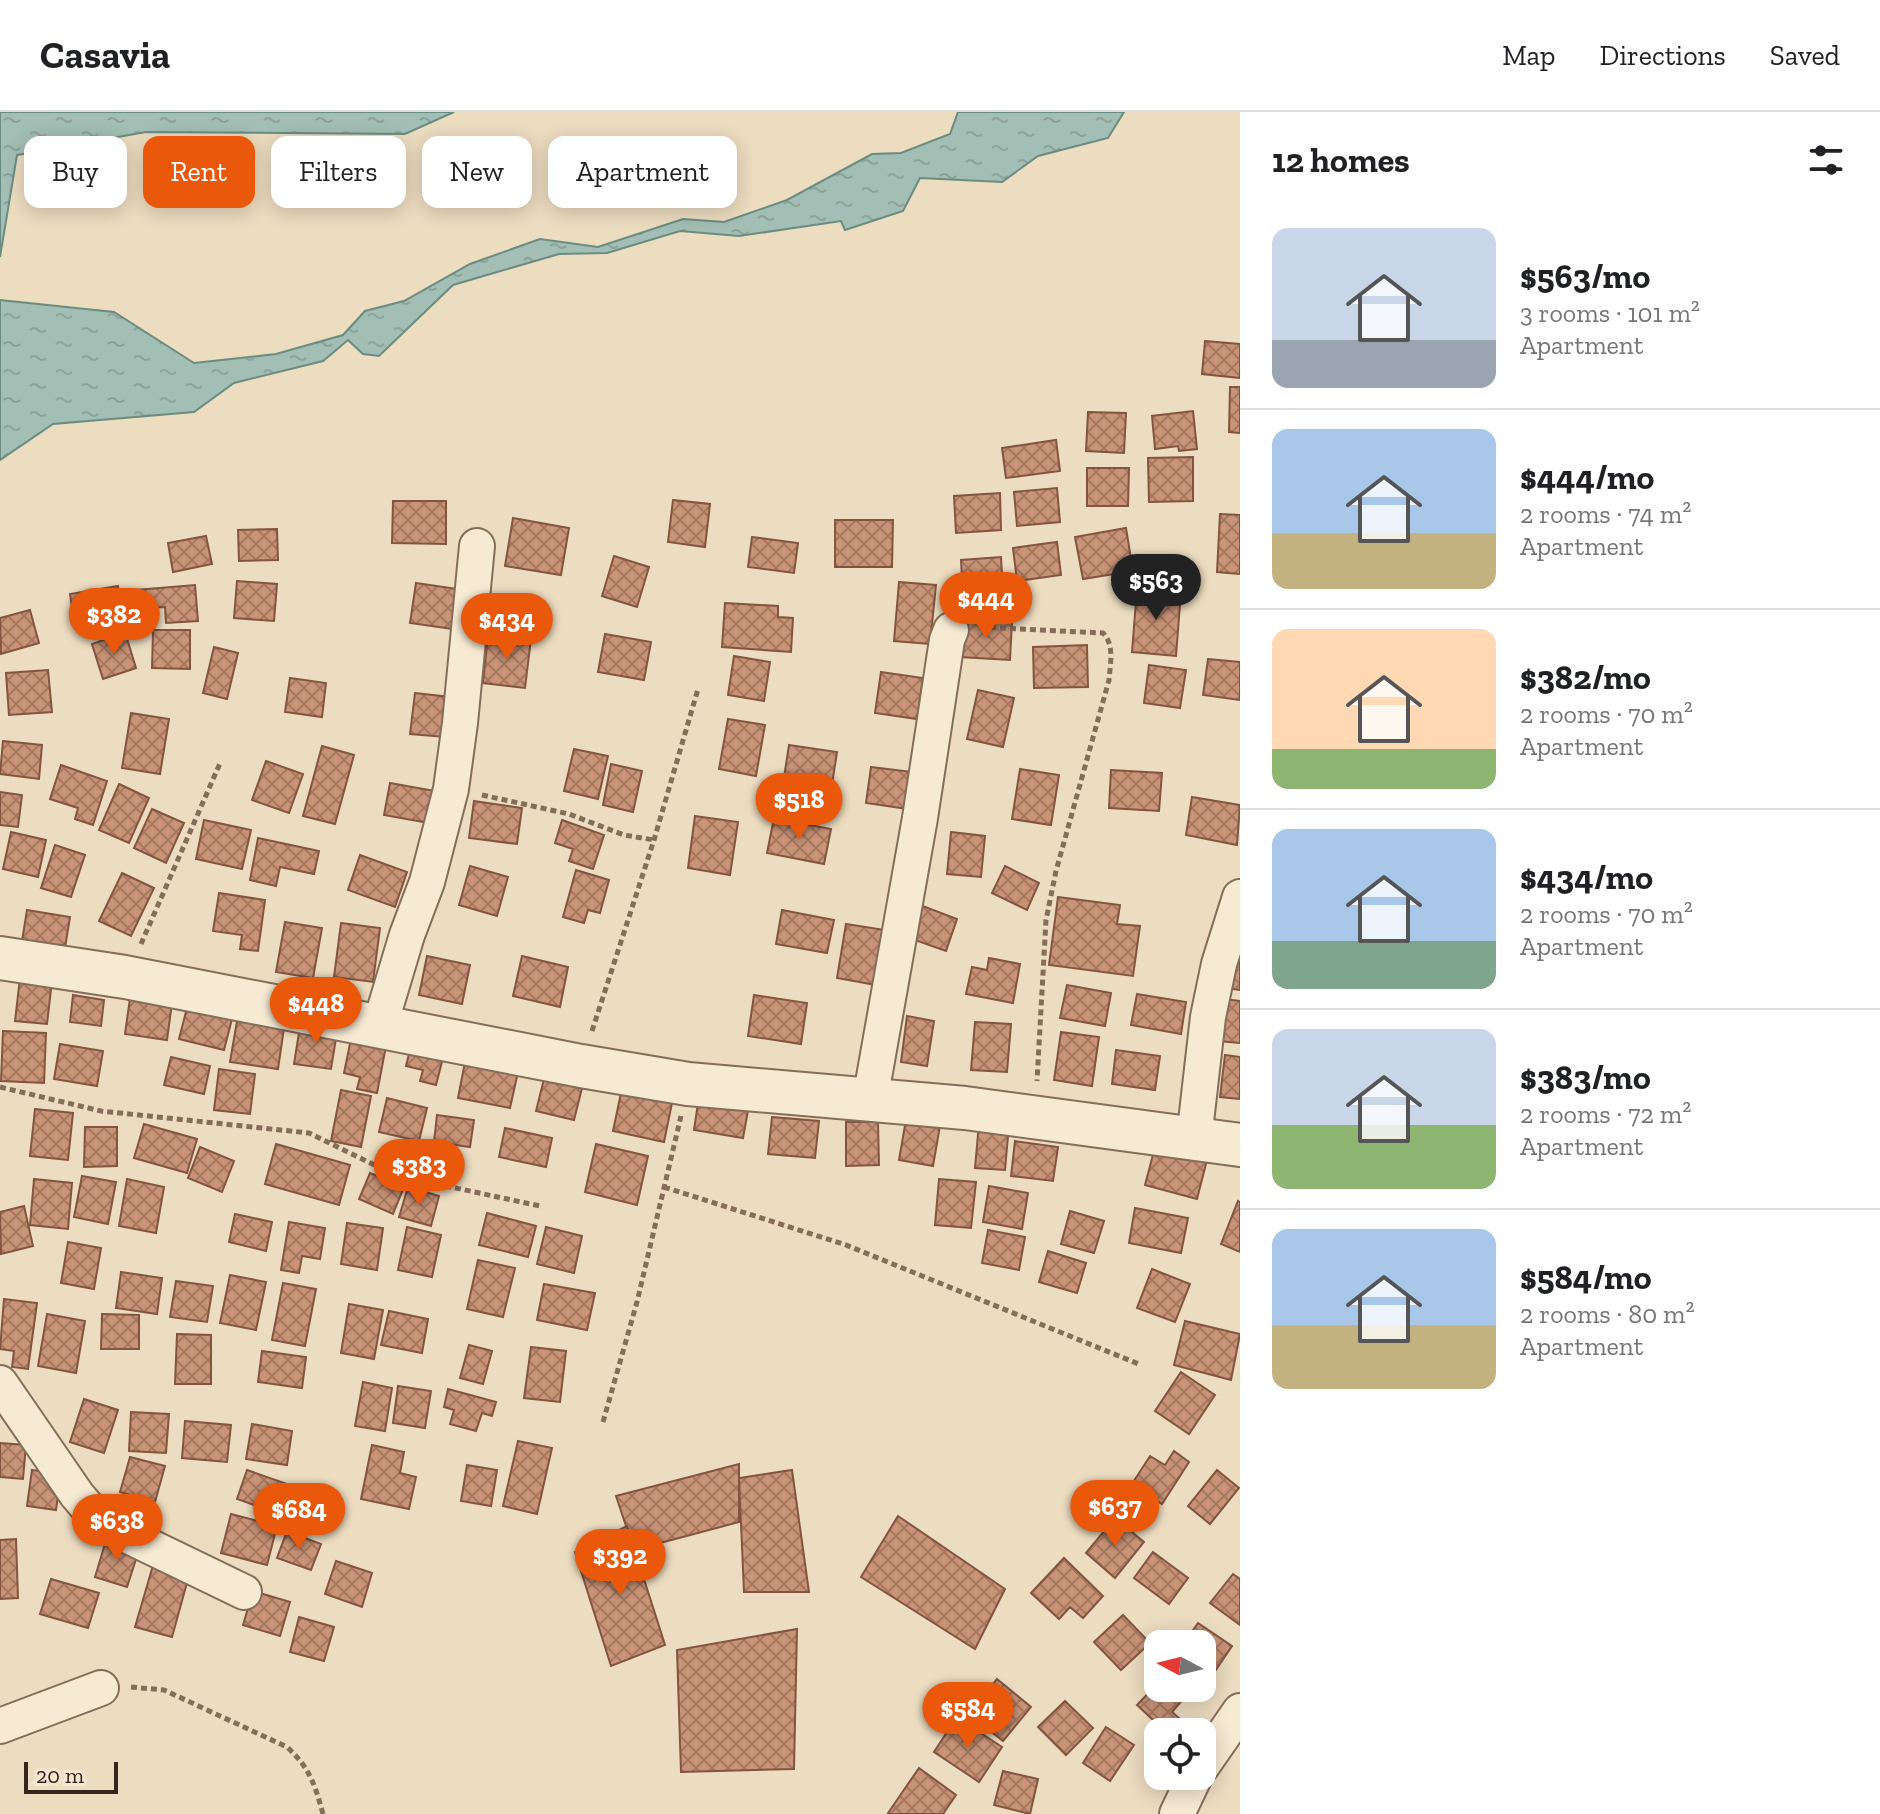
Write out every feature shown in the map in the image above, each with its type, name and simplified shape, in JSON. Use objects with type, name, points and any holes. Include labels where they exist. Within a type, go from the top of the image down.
[{"type":"street","points":[[380,1025],[407,935],[427,882],[451,789],[477,546]]},
{"type":"street","points":[[870,1100],[951,630]]},
{"type":"street","points":[[1194,1139],[1208,1017],[1219,964],[1240,897]]},
{"type":"street","points":[[0,958],[125,977],[688,1084],[965,1108],[1240,1145]]},
{"type":"street","points":[[0,1383],[60,1472],[95,1516],[126,1535],[244,1592]]},
{"type":"street","points":[[0,1726],[101,1688]]},
{"type":"street","points":[[1216,1746],[1240,1711]]},
{"type":"street","points":[[1177,1814],[1188,1790]]},
{"type":"path","points":[[951,630],[959,625],[1103,633],[1109,639],[1111,650],[1109,680],[1056,871],[1046,920],[1040,1050],[1033,1118]]},
{"type":"path","points":[[581,1066],[654,840],[698,689]]},
{"type":"path","points":[[125,977],[221,761]]},
{"type":"path","points":[[451,789],[569,814],[624,835],[654,840]]},
{"type":"path","points":[[603,1422],[637,1302],[688,1084]]},
{"type":"path","points":[[0,1087],[101,1111],[309,1133],[395,1175],[540,1206]]},
{"type":"path","points":[[664,1187],[846,1245],[1141,1365]]},
{"type":"path","points":[[101,1688],[134,1686],[164,1690],[287,1747],[303,1762],[315,1785],[323,1814]]},
{"type":"water","points":[[0,112],[454,112],[405,134],[146,132],[124,136],[24,136],[24,154],[17,155],[0,257]]},
{"type":"water","points":[[958,112],[1124,112],[1108,138],[1038,156],[1002,182],[920,178],[903,211],[845,230],[841,221],[739,236],[680,231],[607,253],[559,254],[453,285],[379,356],[363,354],[348,340],[323,361],[234,383],[194,412],[53,424],[0,460],[0,300],[114,312],[194,363],[276,354],[343,335],[365,311],[404,301],[470,264],[540,239],[598,247],[683,219],[724,222],[787,200],[872,154],[901,153],[950,134]]},
{"type":"building","points":[[1205,341],[1240,344],[1240,378],[1202,374]]},
{"type":"building","points":[[1230,387],[1240,387],[1240,433],[1229,432]]},
{"type":"building","points":[[1193,411],[1197,449],[1179,451],[1178,446],[1155,449],[1152,416]]},
{"type":"building","points":[[1088,412],[1126,413],[1124,453],[1086,451]]},
{"type":"building","points":[[1056,440],[1060,471],[1006,478],[1002,448]]},
{"type":"building","points":[[1193,457],[1193,501],[1149,502],[1148,458]]},
{"type":"building","points":[[1087,468],[1129,468],[1128,506],[1087,506]]},
{"type":"building","points":[[1057,488],[1060,522],[1017,526],[1014,492]]},
{"type":"building","points":[[1000,493],[1001,530],[956,533],[954,496]]},
{"type":"building","points":[[673,500],[710,504],[705,547],[668,542]]},
{"type":"building","points":[[393,501],[446,501],[446,544],[392,543]]},
{"type":"building","points":[[1220,514],[1240,515],[1240,574],[1217,572]]},
{"type":"building","points":[[513,518],[569,528],[561,575],[505,566]]},
{"type":"building","points":[[835,520],[893,520],[892,567],[835,567]]},
{"type":"building","points":[[1126,528],[1133,571],[1083,579],[1075,537]]},
{"type":"building","points":[[277,529],[278,560],[239,561],[238,530]]},
{"type":"building","points":[[206,536],[212,564],[173,572],[168,543]]},
{"type":"building","points":[[752,537],[798,543],[794,573],[748,567]]},
{"type":"building","points":[[1057,542],[1061,575],[1017,581],[1013,548]]},
{"type":"building","points":[[614,556],[649,567],[637,607],[602,596]]},
{"type":"building","points":[[1001,557],[1004,610],[964,612],[961,560]]},
{"type":"building","points":[[237,581],[277,584],[274,621],[234,618]]},
{"type":"building","points":[[899,582],[936,585],[930,644],[894,641]]},
{"type":"building","points":[[416,583],[458,589],[453,629],[410,623]]},
{"type":"building","points":[[195,585],[198,621],[166,623],[165,607],[137,609],[136,590]]},
{"type":"building","points":[[118,586],[123,621],[75,628],[70,594]]},
{"type":"building","points":[[1137,588],[1181,592],[1176,656],[1132,652]]},
{"type":"building","points":[[725,603],[778,606],[778,617],[793,618],[791,652],[722,647]]},
{"type":"building","points":[[30,610],[39,643],[1,654],[0,618]]},
{"type":"building","points":[[963,619],[1012,622],[1010,660],[960,657]]},
{"type":"building","points":[[153,630],[190,630],[190,669],[152,668]]},
{"type":"building","points":[[125,632],[136,668],[103,679],[92,644]]},
{"type":"building","points":[[605,634],[651,642],[644,680],[598,672]]},
{"type":"building","points":[[488,635],[531,639],[525,688],[483,683]]},
{"type":"building","points":[[1087,645],[1088,687],[1034,688],[1033,647]]},
{"type":"building","points":[[214,647],[238,653],[227,699],[203,693]]},
{"type":"building","points":[[734,656],[770,662],[764,701],[728,695]]},
{"type":"building","points":[[1208,659],[1240,662],[1240,700],[1203,695]]},
{"type":"building","points":[[1149,665],[1186,670],[1180,708],[1144,703]]},
{"type":"building","points":[[48,670],[52,712],[9,715],[6,673]]},
{"type":"building","points":[[881,672],[923,678],[917,719],[875,713]]},
{"type":"building","points":[[290,678],[326,683],[322,717],[285,712]]},
{"type":"building","points":[[978,690],[1014,698],[1003,747],[967,739]]},
{"type":"building","points":[[415,693],[450,697],[446,737],[410,734]]},
{"type":"building","points":[[131,713],[169,719],[160,774],[122,768]]},
{"type":"building","points":[[728,719],[765,725],[756,776],[719,769]]},
{"type":"building","points":[[3,741],[42,745],[39,779],[0,774]]},
{"type":"building","points":[[789,745],[837,752],[831,791],[783,784]]},
{"type":"building","points":[[322,746],[354,755],[335,824],[303,816]]},
{"type":"building","points":[[574,749],[608,756],[598,799],[564,791]]},
{"type":"building","points":[[266,761],[303,774],[289,813],[252,800]]},
{"type":"building","points":[[611,764],[642,771],[633,812],[603,805]]},
{"type":"building","points":[[61,765],[107,781],[93,825],[75,819],[78,808],[50,799]]},
{"type":"building","points":[[871,767],[913,772],[908,809],[866,803]]},
{"type":"building","points":[[1020,769],[1059,775],[1051,825],[1012,819]]},
{"type":"building","points":[[1111,770],[1162,773],[1159,811],[1109,808]]},
{"type":"building","points":[[390,783],[435,791],[429,823],[384,815]]},
{"type":"building","points":[[119,784],[149,798],[129,843],[99,830]]},
{"type":"building","points":[[0,792],[22,795],[18,827],[0,825]]},
{"type":"building","points":[[1192,797],[1240,805],[1237,845],[1186,835]]},
{"type":"building","points":[[474,801],[522,808],[517,844],[469,838]]},
{"type":"building","points":[[152,809],[184,823],[166,863],[134,848]]},
{"type":"building","points":[[695,816],[738,822],[730,875],[688,868]]},
{"type":"building","points":[[774,818],[831,829],[824,864],[767,853]]},
{"type":"building","points":[[204,820],[251,830],[242,869],[196,859]]},
{"type":"building","points":[[562,820],[604,835],[593,869],[569,861],[573,849],[555,843]]},
{"type":"building","points":[[11,832],[46,840],[38,877],[3,869]]},
{"type":"building","points":[[951,832],[985,836],[981,877],[947,874]]},
{"type":"building","points":[[258,838],[319,851],[314,874],[280,867],[276,886],[250,880]]},
{"type":"building","points":[[55,845],[85,855],[71,897],[41,888]]},
{"type":"building","points":[[360,855],[407,872],[395,907],[348,890]]},
{"type":"building","points":[[470,866],[508,877],[497,916],[459,905]]},
{"type":"building","points":[[1005,866],[1039,883],[1027,910],[992,893]]},
{"type":"building","points":[[576,870],[609,880],[600,913],[588,910],[584,923],[563,917]]},
{"type":"building","points":[[122,873],[154,888],[131,936],[99,921]]},
{"type":"building","points":[[219,893],[265,900],[258,951],[240,949],[242,935],[213,931]]},
{"type":"building","points":[[1058,897],[1120,905],[1117,924],[1140,926],[1133,976],[1049,965]]},
{"type":"building","points":[[920,905],[957,919],[946,951],[909,938]]},
{"type":"building","points":[[27,910],[70,917],[65,948],[22,941]]},
{"type":"building","points":[[782,910],[834,920],[827,953],[776,944]]},
{"type":"building","points":[[285,922],[322,928],[313,978],[276,972]]},
{"type":"building","points":[[341,923],[380,928],[373,982],[334,977]]},
{"type":"building","points":[[846,924],[885,930],[876,985],[837,978]]},
{"type":"building","points":[[1240,940],[1240,990],[1232,989]]},
{"type":"building","points":[[427,956],[470,965],[462,1004],[419,995]]},
{"type":"building","points":[[522,956],[568,967],[560,1007],[513,996]]},
{"type":"building","points":[[989,958],[1020,964],[1013,1003],[966,994],[972,967],[987,970]]},
{"type":"building","points":[[20,978],[52,981],[47,1024],[15,1021]]},
{"type":"building","points":[[1067,985],[1111,993],[1105,1026],[1060,1018]]},
{"type":"building","points":[[1137,994],[1186,1002],[1181,1034],[1131,1025]]},
{"type":"building","points":[[73,995],[104,1000],[101,1026],[70,1022]]},
{"type":"building","points":[[754,995],[807,1003],[801,1044],[748,1036]]},
{"type":"building","points":[[130,998],[172,1003],[167,1040],[125,1034]]},
{"type":"building","points":[[1224,999],[1240,1001],[1240,1043],[1219,1041]]},
{"type":"building","points":[[188,1004],[233,1015],[224,1050],[179,1039]]},
{"type":"building","points":[[907,1016],[934,1021],[927,1066],[901,1062]]},
{"type":"building","points":[[301,1020],[338,1026],[331,1069],[294,1064]]},
{"type":"building","points":[[237,1021],[284,1028],[278,1069],[230,1062]]},
{"type":"building","points":[[975,1022],[1011,1024],[1007,1072],[971,1070]]},
{"type":"building","points":[[3,1031],[46,1033],[44,1083],[1,1081]]},
{"type":"building","points":[[1061,1032],[1099,1037],[1092,1086],[1054,1080]]},
{"type":"building","points":[[351,1039],[386,1046],[377,1093],[357,1089],[360,1077],[344,1073]]},
{"type":"building","points":[[60,1044],[103,1051],[97,1086],[54,1079]]},
{"type":"building","points":[[411,1046],[444,1054],[436,1085],[420,1081],[423,1070],[406,1066]]},
{"type":"building","points":[[1116,1050],[1160,1056],[1155,1090],[1112,1084]]},
{"type":"building","points":[[467,1052],[520,1063],[510,1108],[458,1098]]},
{"type":"building","points":[[1225,1055],[1240,1057],[1240,1099],[1220,1097]]},
{"type":"building","points":[[171,1057],[210,1066],[204,1094],[164,1085]]},
{"type":"building","points":[[219,1069],[255,1074],[250,1114],[214,1110]]},
{"type":"building","points":[[546,1071],[584,1080],[574,1120],[536,1111]]},
{"type":"building","points":[[341,1090],[371,1096],[361,1147],[331,1141]]},
{"type":"building","points":[[621,1093],[672,1103],[664,1142],[613,1131]]},
{"type":"building","points":[[699,1096],[749,1105],[743,1138],[694,1130]]},
{"type":"building","points":[[387,1098],[427,1108],[419,1141],[379,1132]]},
{"type":"building","points":[[35,1109],[73,1113],[68,1160],[30,1156]]},
{"type":"building","points":[[907,1114],[941,1120],[933,1166],[899,1160]]},
{"type":"building","points":[[437,1115],[474,1120],[470,1147],[434,1142]]},
{"type":"building","points":[[772,1117],[819,1121],[815,1158],[768,1154]]},
{"type":"building","points":[[846,1122],[878,1122],[879,1165],[846,1166]]},
{"type":"building","points":[[979,1123],[1009,1125],[1005,1170],[975,1168]]},
{"type":"building","points":[[144,1124],[197,1139],[187,1173],[134,1158]]},
{"type":"building","points":[[85,1127],[117,1127],[117,1166],[84,1167]]},
{"type":"building","points":[[505,1128],[552,1138],[546,1167],[499,1157]]},
{"type":"building","points":[[1015,1141],[1058,1147],[1053,1181],[1011,1176]]},
{"type":"building","points":[[276,1144],[350,1165],[339,1205],[265,1184]]},
{"type":"building","points":[[596,1144],[648,1156],[637,1205],[585,1192]]},
{"type":"building","points":[[200,1147],[234,1161],[222,1192],[188,1178]]},
{"type":"building","points":[[1155,1147],[1207,1160],[1197,1199],[1145,1185]]},
{"type":"building","points":[[370,1173],[404,1187],[393,1214],[359,1199]]},
{"type":"building","points":[[82,1176],[116,1182],[108,1224],[74,1217]]},
{"type":"building","points":[[34,1179],[72,1183],[68,1229],[30,1225]]},
{"type":"building","points":[[127,1179],[164,1187],[156,1233],[119,1226]]},
{"type":"building","points":[[939,1179],[976,1182],[971,1228],[935,1225]]},
{"type":"building","points":[[989,1186],[1028,1193],[1022,1229],[983,1222]]},
{"type":"building","points":[[408,1187],[439,1196],[431,1226],[399,1217]]},
{"type":"building","points":[[1240,1202],[1240,1252],[1221,1244]]},
{"type":"building","points":[[24,1206],[33,1246],[1,1254],[0,1212]]},
{"type":"building","points":[[1135,1208],[1188,1218],[1181,1253],[1129,1243]]},
{"type":"building","points":[[1070,1211],[1104,1221],[1094,1253],[1061,1244]]},
{"type":"building","points":[[487,1213],[536,1226],[528,1257],[479,1245]]},
{"type":"building","points":[[235,1214],[272,1222],[266,1251],[229,1242]]},
{"type":"building","points":[[289,1222],[325,1228],[320,1259],[302,1256],[299,1273],[281,1270]]},
{"type":"building","points":[[347,1223],[383,1228],[377,1270],[341,1264]]},
{"type":"building","points":[[407,1227],[441,1235],[432,1277],[398,1270]]},
{"type":"building","points":[[546,1227],[582,1236],[574,1273],[537,1264]]},
{"type":"building","points":[[988,1230],[1025,1237],[1019,1270],[982,1263]]},
{"type":"building","points":[[68,1242],[101,1248],[94,1289],[61,1283]]},
{"type":"building","points":[[1048,1251],[1086,1263],[1077,1293],[1039,1282]]},
{"type":"building","points":[[478,1260],[515,1268],[503,1317],[467,1309]]},
{"type":"building","points":[[1152,1269],[1190,1284],[1175,1322],[1137,1308]]},
{"type":"building","points":[[121,1272],[162,1278],[157,1314],[116,1308]]},
{"type":"building","points":[[230,1275],[266,1282],[256,1330],[220,1323]]},
{"type":"building","points":[[176,1281],[213,1286],[207,1322],[170,1317]]},
{"type":"building","points":[[283,1283],[316,1289],[305,1346],[272,1340]]},
{"type":"building","points":[[544,1284],[595,1293],[587,1330],[537,1320]]},
{"type":"building","points":[[4,1299],[37,1303],[28,1369],[12,1367],[14,1351],[0,1349]]},
{"type":"building","points":[[349,1304],[383,1310],[374,1359],[341,1353]]},
{"type":"building","points":[[389,1311],[428,1319],[422,1353],[381,1345]]},
{"type":"building","points":[[47,1314],[85,1321],[76,1373],[38,1366]]},
{"type":"building","points":[[102,1314],[139,1315],[139,1349],[101,1349]]},
{"type":"building","points":[[1185,1321],[1240,1334],[1231,1380],[1174,1365]]},
{"type":"building","points":[[177,1334],[211,1335],[211,1384],[175,1384]]},
{"type":"building","points":[[469,1345],[492,1351],[483,1384],[460,1378]]},
{"type":"building","points":[[531,1347],[566,1351],[560,1402],[524,1398]]},
{"type":"building","points":[[262,1351],[306,1357],[302,1388],[258,1382]]},
{"type":"building","points":[[1181,1372],[1215,1395],[1189,1434],[1155,1411]]},
{"type":"building","points":[[363,1382],[392,1388],[385,1431],[355,1426]]},
{"type":"building","points":[[398,1386],[431,1391],[425,1428],[393,1423]]},
{"type":"building","points":[[448,1389],[496,1402],[492,1416],[482,1413],[476,1431],[450,1424],[454,1410],[444,1407]]},
{"type":"building","points":[[84,1399],[118,1410],[104,1453],[70,1442]]},
{"type":"building","points":[[131,1412],[169,1414],[166,1453],[129,1451]]},
{"type":"building","points":[[185,1421],[231,1425],[227,1462],[182,1458]]},
{"type":"building","points":[[252,1424],[292,1431],[287,1465],[246,1459]]},
{"type":"building","points":[[518,1441],[552,1448],[537,1514],[503,1506]]},
{"type":"building","points":[[0,1443],[26,1445],[23,1479],[0,1477]]},
{"type":"building","points":[[372,1445],[404,1452],[400,1473],[416,1477],[409,1509],[361,1499]]},
{"type":"building","points":[[1174,1451],[1189,1462],[1162,1504],[1132,1484],[1150,1456],[1165,1465]]},
{"type":"building","points":[[130,1457],[165,1466],[155,1502],[120,1492]]},
{"type":"building","points":[[739,1464],[739,1522],[634,1550],[616,1496]]},
{"type":"building","points":[[467,1465],[497,1470],[491,1506],[461,1501]]},
{"type":"building","points":[[32,1470],[61,1474],[56,1510],[27,1506]]},
{"type":"building","points":[[247,1470],[293,1486],[283,1515],[237,1499]]},
{"type":"building","points":[[792,1470],[809,1592],[744,1592],[739,1478]]},
{"type":"building","points":[[1217,1470],[1239,1488],[1210,1524],[1188,1506]]},
{"type":"building","points":[[231,1514],[277,1526],[267,1565],[221,1553]]},
{"type":"building","points":[[898,1516],[1005,1589],[975,1649],[861,1577]]},
{"type":"building","points":[[1115,1518],[1144,1542],[1115,1578],[1086,1553]]},
{"type":"building","points":[[627,1526],[665,1645],[611,1666],[575,1552]]},
{"type":"building","points":[[287,1531],[321,1544],[311,1570],[277,1558]]},
{"type":"building","points":[[107,1537],[140,1547],[127,1587],[95,1577]]},
{"type":"building","points":[[16,1539],[18,1598],[0,1599],[0,1540]]},
{"type":"building","points":[[1153,1552],[1188,1578],[1169,1604],[1134,1578]]},
{"type":"building","points":[[1064,1558],[1103,1596],[1083,1618],[1070,1607],[1059,1619],[1031,1593]]},
{"type":"building","points":[[336,1561],[372,1573],[362,1607],[325,1594]]},
{"type":"building","points":[[154,1562],[190,1572],[172,1637],[135,1627]]},
{"type":"building","points":[[1233,1574],[1240,1579],[1240,1625],[1210,1603]]},
{"type":"building","points":[[51,1579],[99,1593],[88,1628],[40,1614]]},
{"type":"building","points":[[253,1591],[290,1602],[280,1636],[243,1625]]},
{"type":"building","points":[[1123,1615],[1144,1637],[1144,1649],[1121,1670],[1094,1642]]},
{"type":"building","points":[[299,1617],[334,1627],[324,1661],[290,1652]]},
{"type":"building","points":[[1198,1623],[1208,1630],[1193,1630]]},
{"type":"building","points":[[797,1629],[794,1769],[681,1772],[677,1650]]},
{"type":"building","points":[[1216,1635],[1232,1646],[1216,1670]]},
{"type":"building","points":[[997,1679],[1031,1707],[1003,1741],[969,1714]]},
{"type":"building","points":[[1144,1698],[1144,1702],[1181,1702],[1172,1712],[1179,1718],[1151,1718],[1137,1705]]},
{"type":"building","points":[[1065,1701],[1093,1728],[1066,1755],[1038,1727]]},
{"type":"building","points":[[957,1717],[1002,1747],[979,1782],[934,1752]]},
{"type":"building","points":[[1106,1727],[1134,1745],[1110,1781],[1083,1763]]},
{"type":"building","points":[[919,1768],[956,1795],[943,1814],[888,1813]]},
{"type":"building","points":[[1003,1771],[1038,1779],[1030,1814],[994,1805]]}]
